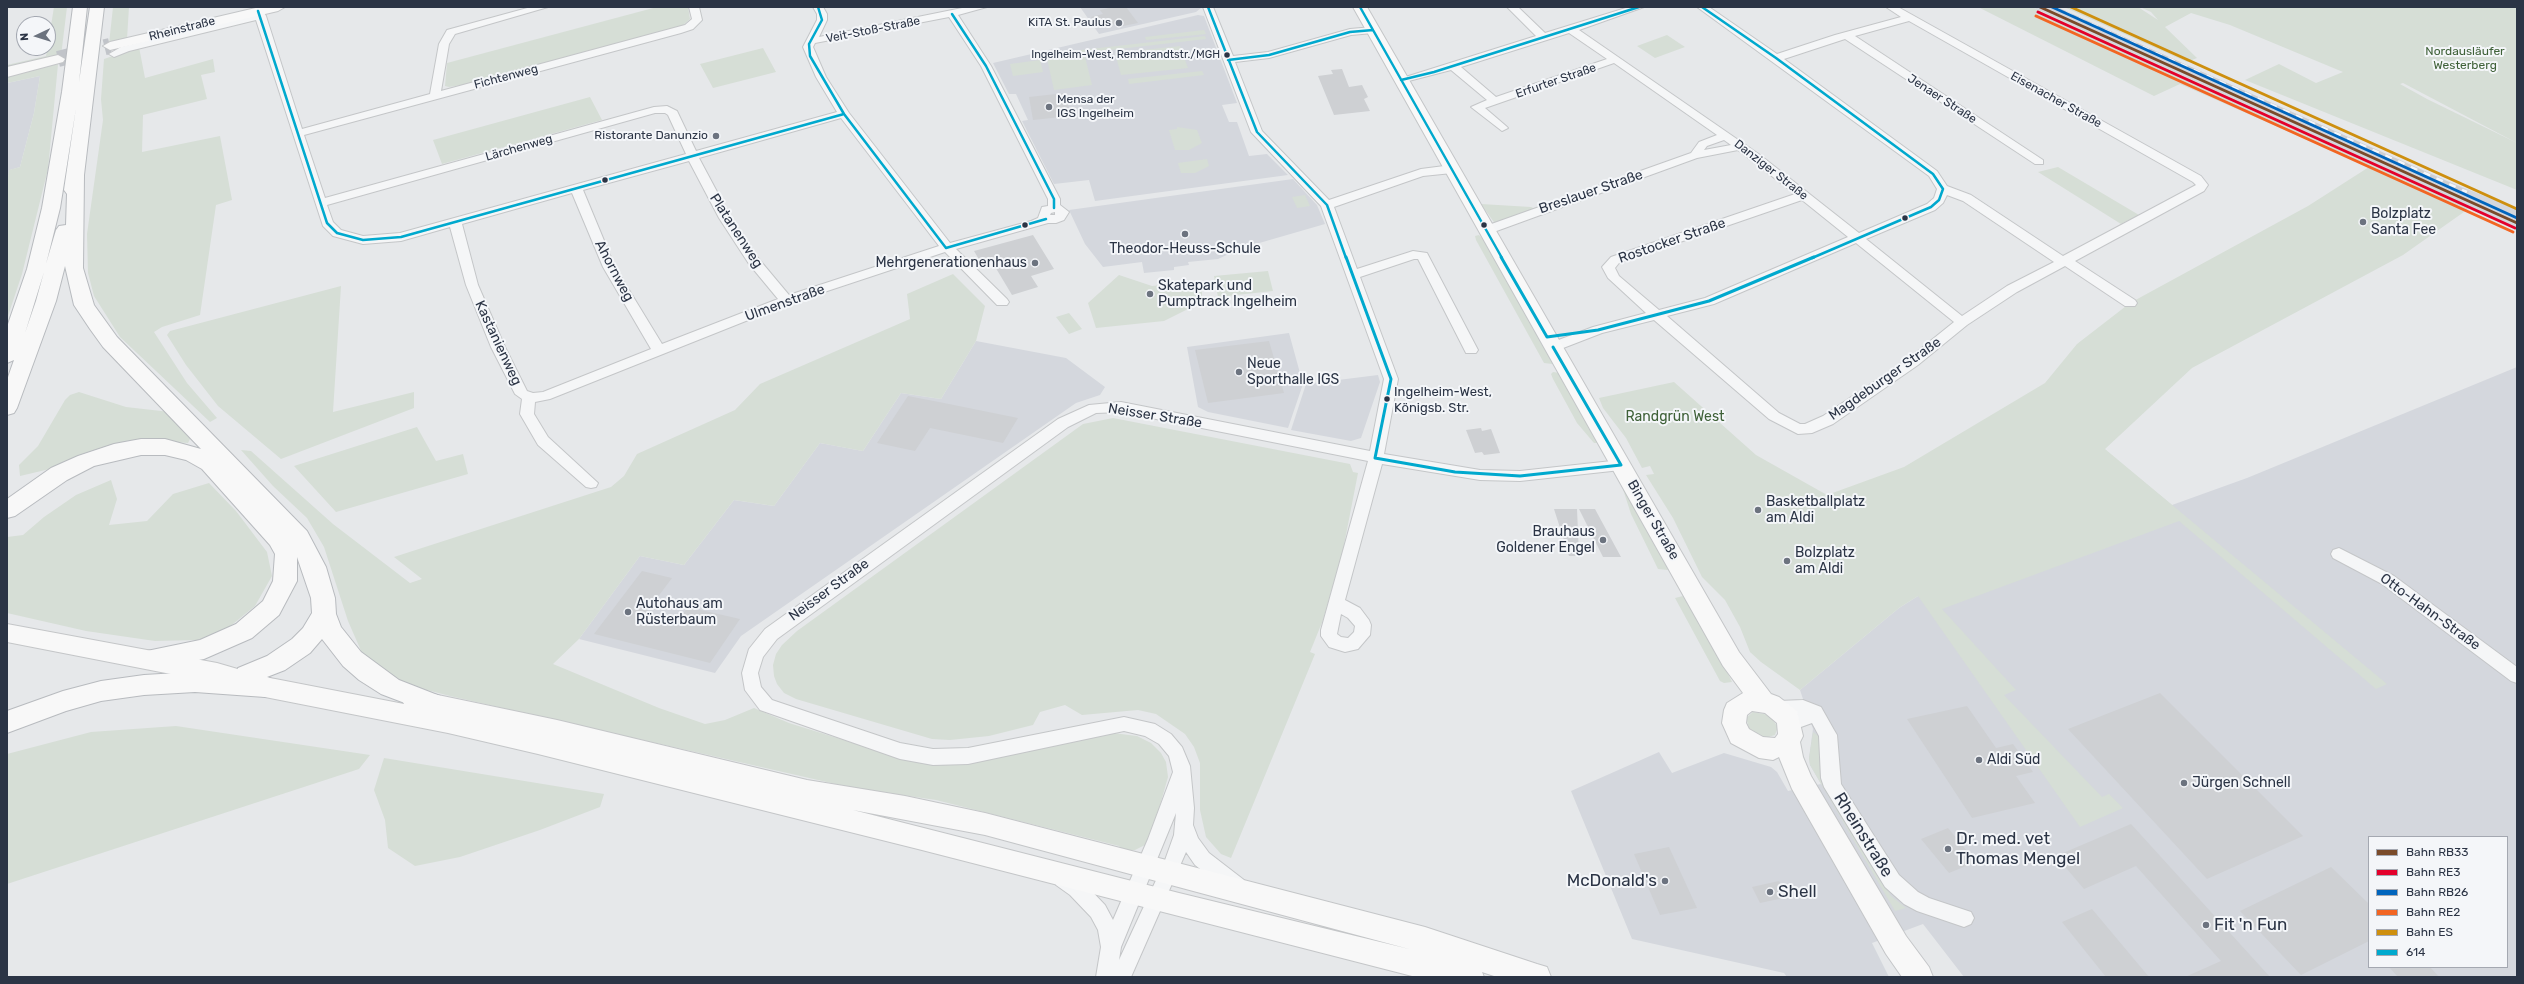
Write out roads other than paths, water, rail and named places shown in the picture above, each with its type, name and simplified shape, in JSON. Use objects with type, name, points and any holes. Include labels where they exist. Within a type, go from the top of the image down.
[{"type":"highway","points":[[7,356],[34,276],[50,208],[70,92],[80,7]]},
{"type":"highway","points":[[7,408],[50,286],[64,233],[76,176],[97,7]]},
{"type":"highway","points":[[76,176],[74,268],[84,305],[110,342],[299,536],[314,567],[323,598],[324,614],[331,632],[352,659],[368,673],[390,687],[431,703]]},
{"type":"highway","points":[[7,510],[59,474],[86,461],[114,452],[141,447],[165,447],[188,452],[210,464],[279,540],[286,554],[285,581],[271,608],[244,631],[204,649],[151,659]]},
{"type":"highway","points":[[7,722],[89,694],[144,685],[256,681],[276,663],[301,646],[312,635],[324,614]]},
{"type":"main road","name":"Rheinstraße","points":[[112,50],[260,14],[278,7]]},
{"type":"main road","name":"Binger Straße","points":[[1360,7],[1731,659],[1771,722]]},
{"type":"main road","points":[[7,72],[58,59]]},
{"type":"main road","points":[[7,633],[151,659],[256,681],[568,751],[918,837],[1054,873],[1470,977]]},
{"type":"main road","points":[[256,681],[431,703],[557,730],[806,791],[905,807],[971,821],[1425,940],[1537,977]]},
{"type":"main road","name":"Rheinstraße","points":[[1771,722],[1801,781],[1896,945],[1919,977]]},
{"type":"main road","name":"Rheinstraße","points":[[1896,945],[1906,977]]},
{"type":"street","points":[[435,97],[444,44],[451,32],[543,7]]},
{"type":"street","name":"Fichtenweg","points":[[299,133],[689,27],[698,20],[694,7]]},
{"type":"street","points":[[818,7],[822,14],[822,20],[810,41],[808,47],[810,56],[844,114],[946,248],[1002,302]]},
{"type":"street","name":"Veit-Stoß-Straße","points":[[810,41],[833,38],[982,7]]},
{"type":"street","points":[[1208,7],[1257,132],[1288,166],[1327,204],[1391,379],[1375,458],[1336,602]]},
{"type":"street","points":[[1512,7],[1543,38]]},
{"type":"street","points":[[1401,80],[1453,66],[1639,7]]},
{"type":"street","points":[[1702,7],[1776,58],[1933,174],[1943,189],[1968,198],[2064,262],[2130,303]]},
{"type":"street","name":"Eisenacher Straße","points":[[1890,7],[2197,179],[2202,185]]},
{"type":"street","points":[[260,14],[320,203],[331,230],[347,237],[363,240],[401,238],[844,114]]},
{"type":"street","name":"Ulmenstraße","points":[[529,398],[545,396],[786,300],[946,248],[1035,224],[1046,219],[1054,220],[1062,216],[1062,210],[1054,208],[1054,199],[986,66],[952,14]]},
{"type":"street","points":[[1776,58],[1846,35],[1909,18]]},
{"type":"street","name":"Danziger Straße","points":[[1571,29],[1740,146],[1804,195],[1962,322]]},
{"type":"street","points":[[1228,60],[1269,55],[1350,32],[1373,30]]},
{"type":"street","name":"Jenaer Straße","points":[[1846,35],[2039,162]]},
{"type":"street","name":"Erfurter Straße","points":[[1502,128],[1477,108],[1616,59]]},
{"type":"street","points":[[1453,66],[1496,102]]},
{"type":"street","name":"Lärchenweg","points":[[320,203],[659,109],[667,109],[673,113],[693,156]]},
{"type":"street","name":"Breslauer Straße","points":[[1695,154],[1703,144],[1726,136]]},
{"type":"street","name":"Breslauer Straße","points":[[1486,230],[1695,154],[1720,152],[1740,146]]},
{"type":"street","name":"Platanenweg","points":[[693,156],[725,218],[744,247],[786,300]]},
{"type":"street","points":[[1327,204],[1421,173],[1452,169]]},
{"type":"street","name":"Magdeburger Straße","points":[[1657,315],[1774,416],[1798,429],[1807,429],[1828,420],[1913,362],[1962,322],[2012,290],[2180,200],[2200,188],[2202,185]]},
{"type":"street","name":"Ahornweg","points":[[576,189],[609,267],[659,350]]},
{"type":"street","points":[[1550,342],[1709,301],[1931,207],[1939,200],[1943,189]]},
{"type":"street","name":"Rostocker Straße","points":[[1657,315],[1614,278],[1609,271],[1610,263],[1804,195]]},
{"type":"street","name":"Kastanienweg","points":[[455,222],[472,284],[522,394],[529,398],[527,414],[543,441],[591,483]]},
{"type":"street","points":[[1353,275],[1413,255],[1423,256],[1471,350]]},
{"type":"street","name":"Neisser Straße","points":[[1184,825],[1184,791],[1176,752],[1165,739],[1149,729],[1131,725],[1113,725],[968,756],[933,757],[900,751],[781,712],[766,705],[753,690],[750,673],[752,660],[761,644],[780,626],[1064,423],[1086,410],[1101,407],[1121,407],[1375,458],[1455,472],[1520,476],[1621,465]]},
{"type":"street","name":"Otto-Hahn-Straße","points":[[2339,554],[2388,580],[2517,676]]},
{"type":"street","name":"Rheinstraße","points":[[1771,722],[1803,720],[1815,712],[1828,735],[1830,778],[1833,787],[1892,881],[1911,898],[1924,905],[1964,918]]},
{"type":"street","points":[[1111,947],[1145,896],[1158,869],[1181,772]]},
{"type":"street","points":[[1158,869],[1180,846],[1184,825]]},
{"type":"street","points":[[1184,825],[1190,842],[1202,859],[1248,893]]},
{"type":"street","points":[[1054,873],[1077,889],[1098,910],[1107,929],[1111,947],[1106,977]]},
{"type":"street","points":[[1121,977],[1145,896]]},
{"type":"tunnel","points":[[58,59],[110,46]]},
{"type":"railway","points":[[2053,7],[2467,192]]},
{"type":"rail line","name":"RB33","points":[[2040,7],[2517,223]]},
{"type":"rail line","name":"RB26","points":[[2052,7],[2517,218]]},
{"type":"rail line","name":"ES","points":[[2071,7],[2517,209]]},
{"type":"rail line","name":"RE3","points":[[2038,12],[2515,228]]},
{"type":"rail line","name":"RE2","points":[[2036,16],[2513,232]]},
{"type":"place","name":"KiTA St. Paulus","points":[[1119,23]]},
{"type":"place","name":"Ingelheim-West, Rembrandtstr./MGH","points":[[1227,55]]},
{"type":"place","name":"Mensa der IGS Ingelheim","points":[[1049,107]]},
{"type":"place","name":"Ristorante Danunzio","points":[[716,136]]},
{"type":"place","name":"Bolzplatz Santa Fee","points":[[2363,222]]},
{"type":"place","name":"Theodor-Heuss-Schule","points":[[1185,234]]},
{"type":"place","name":"Mehrgenerationenhaus","points":[[1035,263]]},
{"type":"place","name":"Skatepark und Pumptrack Ingelheim","points":[[1150,294]]},
{"type":"place","name":"Neue Sporthalle IGS","points":[[1239,372]]},
{"type":"place","name":"Ingelheim-West, Königsb. Str.","points":[[1387,399]]},
{"type":"place","name":"Basketballplatz am Aldi","points":[[1758,510]]},
{"type":"place","name":"Brauhaus Goldener Engel","points":[[1603,540]]},
{"type":"place","name":"Bolzplatz am Aldi","points":[[1787,561]]},
{"type":"place","name":"Autohaus am Rüsterbaum","points":[[628,612]]},
{"type":"place","name":"Aldi Süd","points":[[1979,760]]},
{"type":"place","name":"Jürgen Schnell","points":[[2184,783]]},
{"type":"place","name":"Dr. med. vet Thomas Mengel","points":[[1948,849]]},
{"type":"place","name":"McDonald's","points":[[1665,881]]},
{"type":"place","name":"Shell","points":[[1770,892]]},
{"type":"place","name":"Fit 'n Fun","points":[[2206,925]]},
{"type":"park label","name":"Nordausläufer Westerberg","points":[[2465,59]]},
{"type":"park label","name":"Randgrün West","points":[[1675,417]]}]
